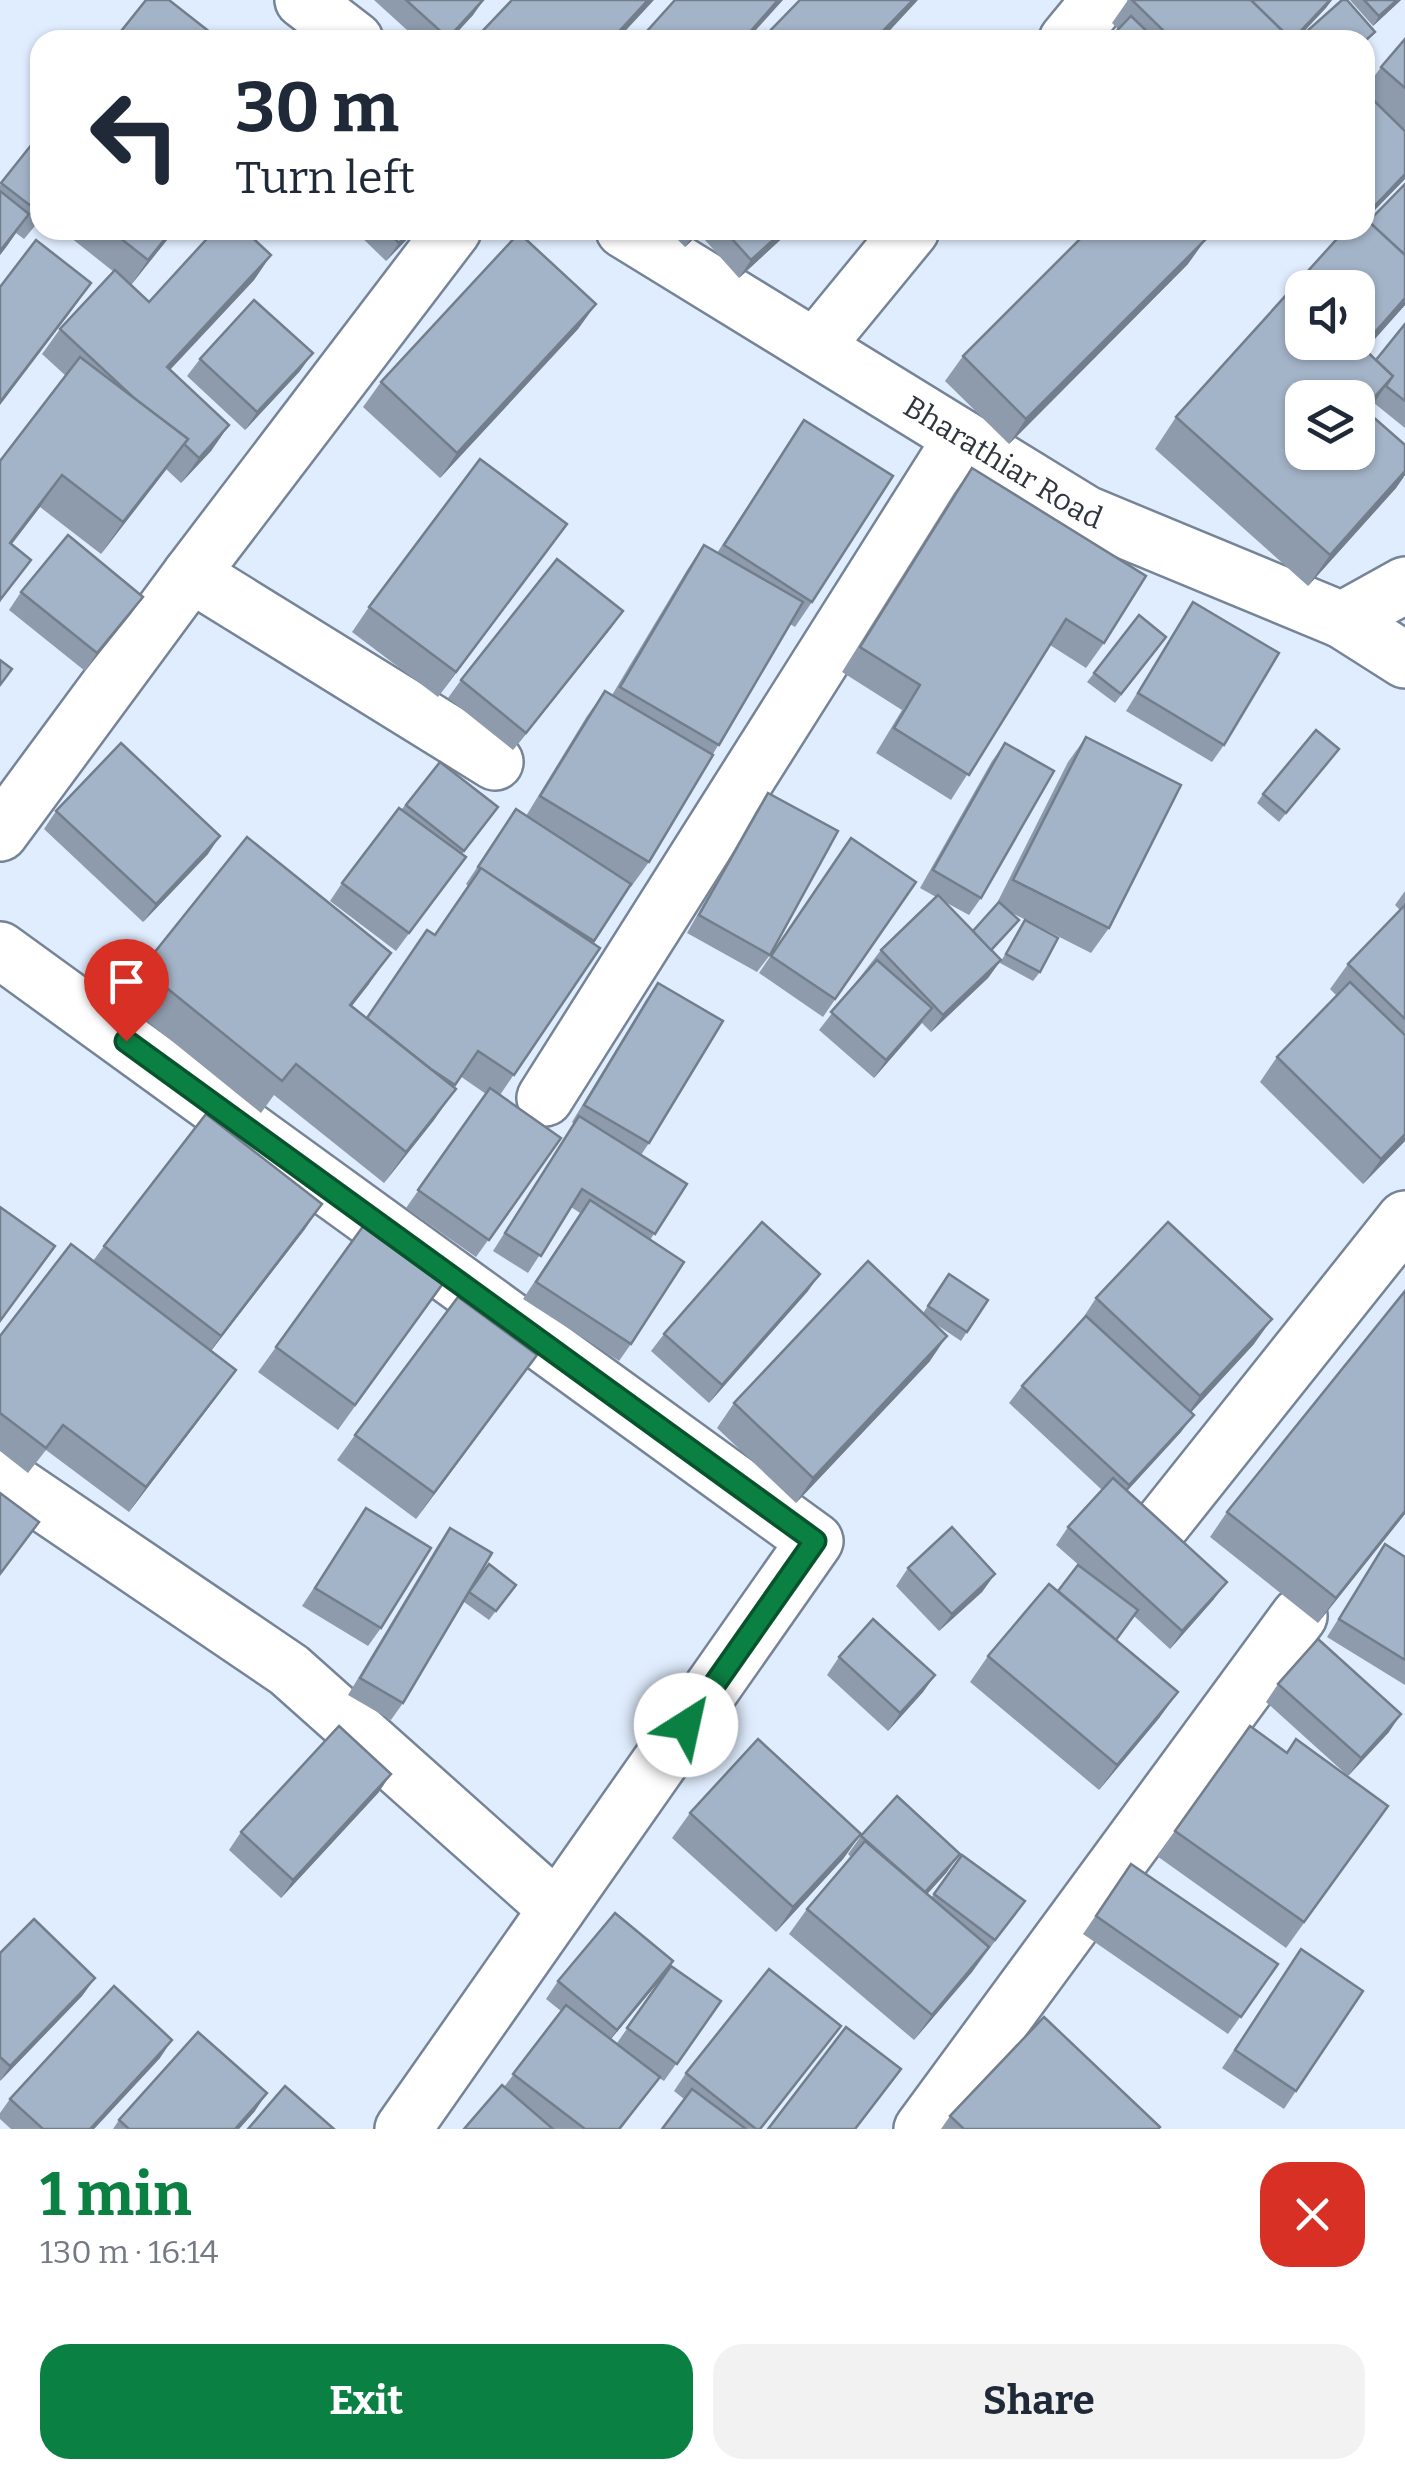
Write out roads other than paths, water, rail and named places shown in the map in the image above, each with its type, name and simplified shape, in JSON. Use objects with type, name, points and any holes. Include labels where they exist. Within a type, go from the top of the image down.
[{"type":"street","points":[[303,0],[341,30]]},
{"type":"street","points":[[1076,30],[1100,0]]},
{"type":"street","points":[[1,831],[445,240]]},
{"type":"street","name":"Bharathiar Road","points":[[640,240],[1086,514],[1342,620],[1405,660]]},
{"type":"street","points":[[814,347],[903,240]]},
{"type":"street","points":[[545,1098],[962,438]]},
{"type":"street","points":[[191,574],[494,762]]},
{"type":"street","points":[[1342,620],[1405,586]]},
{"type":"street","points":[[0,950],[815,1541],[404,2129]]},
{"type":"street","points":[[1158,1529],[1400,1235]]},
{"type":"street","points":[[0,1474],[289,1670],[557,1910]]},
{"type":"street","points":[[922,2129],[1299,1616]]}]
